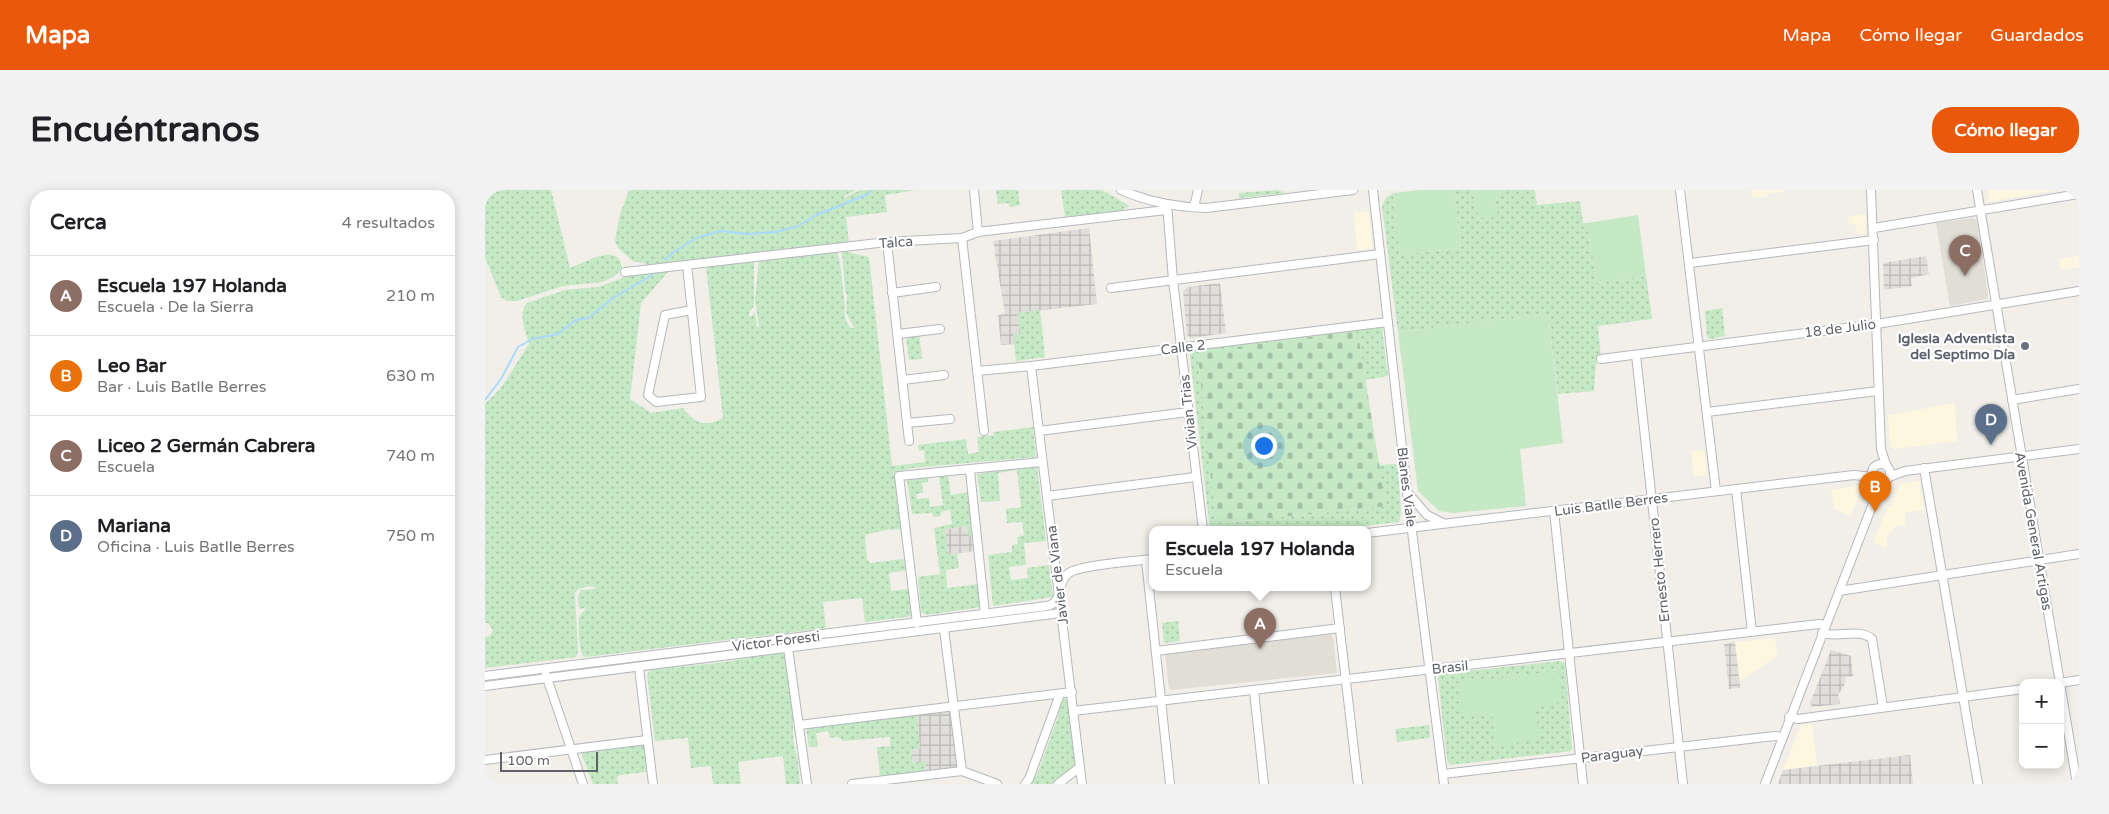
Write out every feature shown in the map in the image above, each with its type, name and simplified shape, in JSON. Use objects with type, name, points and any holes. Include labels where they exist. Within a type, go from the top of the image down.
[{"type":"street","points":[[974,190],[978,232]]},
{"type":"street","points":[[1121,190],[1166,207],[1218,206],[1353,190]]},
{"type":"street","points":[[1193,207],[1198,190]]},
{"type":"street","name":"Blanes Viale","points":[[1373,190],[1407,492],[1413,527],[1444,784]]},
{"type":"street","points":[[1680,190],[1717,491]]},
{"type":"street","points":[[1871,190],[1874,228],[1881,449],[1881,466],[1875,479],[1872,506]]},
{"type":"street","name":"Avenida General Artigas","points":[[1977,190],[2059,679]]},
{"type":"street","points":[[1874,228],[2079,194]]},
{"type":"street","name":"Talca","points":[[625,272],[887,242],[962,238],[978,232],[1166,207]]},
{"type":"street","name":"Vivian Trias","points":[[1166,207],[1195,477],[1202,526]]},
{"type":"street","points":[[962,238],[983,432]]},
{"type":"street","points":[[1689,263],[1874,240]]},
{"type":"street","points":[[887,242],[909,441]]},
{"type":"street","points":[[1111,288],[1380,254]]},
{"type":"street","points":[[687,265],[701,397],[656,402],[648,395],[665,315],[691,310]]},
{"type":"street","points":[[892,293],[936,287]]},
{"type":"street","name":"18 de Julio","points":[[1601,359],[1877,324],[2079,291]]},
{"type":"street","name":"Calle 2","points":[[977,371],[1388,322]]},
{"type":"street","points":[[897,334],[940,329]]},
{"type":"street","name":"Ernesto Herrero","points":[[1635,355],[1683,784]]},
{"type":"street","name":"Javier de Viana","points":[[1031,366],[1083,784]]},
{"type":"street","points":[[903,380],[944,375]]},
{"type":"street","points":[[2012,400],[2079,389]]},
{"type":"street","points":[[1707,412],[1878,390]]},
{"type":"street","points":[[1039,431],[1188,412]]},
{"type":"street","points":[[907,423],[950,419]]},
{"type":"street","points":[[1881,466],[1905,470],[2079,449]]},
{"type":"street","points":[[917,623],[899,476],[970,471],[1042,462]]},
{"type":"street","points":[[1881,466],[1887,479]]},
{"type":"street","name":"Luis Batlle Berres","points":[[1371,532],[1854,475],[1881,466]]},
{"type":"street","points":[[1924,468],[1979,784]]},
{"type":"street","points":[[1765,784],[1781,738],[1872,506],[1887,479],[1905,470]]},
{"type":"street","points":[[970,471],[985,614]]},
{"type":"street","name":"Luis Batlle Berres","points":[[1854,475],[1887,479]]},
{"type":"street","points":[[1047,496],[1195,477]]},
{"type":"street","points":[[1736,489],[1752,632]]},
{"type":"street","points":[[1407,492],[1421,510],[1443,523]]},
{"type":"street","points":[[1554,511],[1571,654],[1583,784]]},
{"type":"street","points":[[1839,592],[2079,554]]},
{"type":"street","points":[[1059,593],[1066,574],[1076,570],[1149,559]]},
{"type":"street","points":[[1151,591],[1170,784]]},
{"type":"street","points":[[1335,591],[1358,784]]},
{"type":"street","name":"Víctor Foresti","points":[[485,676],[1052,605],[1059,593]]},
{"type":"street","name":"Víctor Foresti","points":[[485,686],[1061,614]]},
{"type":"street","name":"Brasil","points":[[1073,711],[1819,624],[1826,625]]},
{"type":"street","points":[[944,628],[961,771]]},
{"type":"street","points":[[1156,651],[1340,628]]},
{"type":"street","points":[[1823,633],[1832,636],[1863,634],[1872,639],[1883,707]]},
{"type":"street","points":[[788,648],[807,784]]},
{"type":"street","points":[[639,668],[653,784]]},
{"type":"street","points":[[544,669],[583,784]]},
{"type":"street","points":[[2064,682],[2079,680]]},
{"type":"street","points":[[1789,718],[1798,719],[2019,690]]},
{"type":"street","points":[[1254,691],[1264,784]]},
{"type":"street","points":[[799,725],[1071,692]]},
{"type":"street","points":[[1025,784],[1029,779],[1061,694]]},
{"type":"street","name":"Avenida General Artigas","points":[[2064,707],[2077,784]]},
{"type":"street","name":"Paraguay","points":[[1443,774],[1679,746],[1775,736],[1781,738]]},
{"type":"street","points":[[485,760],[647,740]]},
{"type":"street","points":[[1058,784],[1080,768]]},
{"type":"street","points":[[853,784],[961,771],[997,784]]},
{"type":"shaded area","points":[[1751,190],[1783,190],[1783,192],[1767,194],[1767,197],[1752,198]]},
{"type":"shaded area","points":[[1988,190],[2056,190],[1989,202]]},
{"type":"shaded area","points":[[1369,211],[1372,248],[1357,250],[1354,213]]},
{"type":"shaded area","points":[[1865,214],[1866,233],[1857,234],[1856,224],[1849,225],[1848,217]]},
{"type":"shaded area","points":[[1973,218],[1977,221],[1988,295],[1987,299],[1950,306],[1936,223]]},
{"type":"shaded area","points":[[1089,228],[1097,304],[1018,313],[1021,334],[1013,335],[1014,344],[1001,345],[998,315],[1005,314],[993,241]]},
{"type":"shaded area","points":[[1926,256],[1929,274],[1911,278],[1912,286],[1884,290],[1883,263]]},
{"type":"shaded area","points":[[2079,256],[2079,267],[2061,270],[2059,259]]},
{"type":"shaded area","points":[[1220,283],[1226,333],[1191,338],[1187,335],[1183,291],[1187,287]]},
{"type":"shaded area","points":[[1955,403],[1957,441],[1895,449],[1890,446],[1888,415]]},
{"type":"shaded area","points":[[1704,450],[1707,475],[1694,476],[1691,451]]},
{"type":"shaded area","points":[[1919,481],[1924,510],[1905,513],[1905,525],[1895,527],[1886,538],[1888,547],[1885,548],[1873,542],[1888,506],[1891,506],[1899,486],[1902,483]]},
{"type":"shaded area","points":[[1858,486],[1861,489],[1851,516],[1834,509],[1831,490]]},
{"type":"shaded area","points":[[968,526],[974,535],[975,551],[948,555],[945,529]]},
{"type":"shaded area","points":[[1330,634],[1333,637],[1337,673],[1171,690],[1169,688],[1165,655],[1167,653]]},
{"type":"shaded area","points":[[1775,638],[1777,656],[1740,681],[1735,642]]},
{"type":"shaded area","points":[[1735,642],[1740,688],[1729,689],[1724,644]]},
{"type":"shaded area","points":[[1831,650],[1851,656],[1853,676],[1846,677],[1845,684],[1838,695],[1840,704],[1812,707],[1810,703]]},
{"type":"shaded area","points":[[950,711],[958,769],[926,771],[925,762],[913,763],[911,749],[920,748],[916,715]]},
{"type":"shaded area","points":[[1812,724],[1817,766],[1783,770],[1801,725]]},
{"type":"shaded area","points":[[1910,755],[1913,784],[1778,784],[1783,770]]},
{"type":"green space","points":[[485,190],[551,190],[570,268],[608,255],[615,256],[620,260],[622,268],[616,275],[603,282],[563,286],[517,301],[507,301],[501,297],[485,257]]},
{"type":"green space","points":[[629,190],[856,190],[844,196],[844,198],[860,190],[916,190],[885,195],[887,212],[846,217],[849,243],[683,262],[647,264],[633,261],[618,248],[615,241],[620,214]]},
{"type":"green space","points":[[996,190],[1018,190],[1020,205],[1010,207],[1009,203],[998,204]]},
{"type":"green space","points":[[1061,190],[1102,190],[1130,206],[1120,211],[1065,217]]},
{"type":"green space","points":[[1278,190],[1285,193],[1239,198],[1239,193]]},
{"type":"green space","points":[[1421,190],[1454,190],[1461,248],[1400,255],[1393,193]]},
{"type":"green space","points":[[1454,190],[1472,190],[1479,217],[1495,205],[1497,196],[1500,195],[1500,190],[1535,190],[1537,205],[1580,201],[1583,223],[1587,223],[1597,283],[1646,276],[1652,319],[1598,326],[1601,357],[1598,357],[1596,364],[1594,391],[1558,394],[1548,314],[1398,332],[1382,206],[1386,198],[1393,193],[1400,255],[1461,248]]},
{"type":"green space","points":[[1472,190],[1500,190],[1500,195],[1497,196],[1495,205],[1500,209],[1494,217],[1479,218]]},
{"type":"green space","points":[[1638,215],[1646,276],[1597,283],[1587,223]]},
{"type":"green space","points":[[842,251],[869,257],[892,466],[925,462],[924,450],[919,451],[918,445],[966,439],[968,454],[979,452],[977,437],[994,435],[993,432],[1033,427],[1036,457],[912,468],[899,472],[897,475],[904,541],[902,540],[900,529],[885,530],[865,535],[867,559],[870,563],[904,559],[905,547],[908,570],[889,573],[891,591],[909,589],[913,616],[865,622],[862,598],[823,602],[826,628],[586,657],[583,656],[580,642],[579,618],[586,610],[585,608],[579,609],[578,596],[581,590],[594,589],[596,587],[587,587],[579,589],[575,593],[578,652],[576,657],[485,668],[485,637],[490,636],[493,630],[488,623],[485,623],[485,404],[501,388],[529,344],[522,317],[527,303],[565,290],[598,287],[641,271],[668,268],[668,272],[641,303],[630,399],[651,413],[683,408],[696,420],[711,423],[723,418],[706,266],[754,261],[754,306],[749,313],[750,318],[755,312],[757,326],[759,327],[755,300],[759,260],[837,252],[841,269],[845,317],[851,328],[854,328],[846,312],[847,295]]},
{"type":"green space","points":[[1722,308],[1725,336],[1710,339],[1707,337],[1705,311]]},
{"type":"green space","points":[[1040,310],[1045,357],[1016,361],[1013,335],[1020,334],[1018,313]]},
{"type":"green space","points":[[1548,314],[1563,443],[1520,449],[1526,506],[1453,513],[1439,511],[1418,491],[1398,332]]},
{"type":"green space","points":[[1377,327],[1382,328],[1388,376],[1365,380],[1358,335],[1353,331],[1202,352],[1198,356],[1217,524],[1386,506],[1379,465],[1398,464],[1401,512],[1399,522],[1362,526],[1210,526],[1190,355],[1195,350]]},
{"type":"green space","points":[[1353,331],[1358,335],[1386,506],[1216,524],[1198,356],[1201,352]]},
{"type":"green space","points":[[919,332],[922,359],[909,360],[906,336]]},
{"type":"green space","points":[[1037,466],[1046,541],[1024,543],[1026,565],[1009,567],[1011,580],[1028,578],[1027,568],[1049,565],[1053,597],[993,606],[988,555],[1012,552],[1012,545],[1018,544],[1017,537],[1024,535],[1022,522],[1007,523],[1006,509],[1021,507],[1017,470],[998,473],[1000,501],[981,502],[977,474]]},
{"type":"green space","points":[[928,476],[928,482],[922,483],[923,493],[916,494],[917,499],[929,498],[930,507],[943,505],[939,477],[948,476],[951,495],[968,492],[974,535],[969,536],[967,526],[945,529],[948,555],[957,554],[959,568],[946,570],[947,588],[979,584],[982,607],[927,615],[921,612],[918,577],[940,574],[934,528],[952,524],[950,510],[941,512],[941,516],[934,517],[932,513],[912,514],[907,480]]},
{"type":"green space","points":[[1050,609],[1054,612],[827,641],[798,648],[784,647],[565,676],[559,676],[558,673],[559,671],[745,648],[785,645],[791,642]]},
{"type":"green space","points":[[1178,621],[1180,641],[1164,643],[1162,623]]},
{"type":"green space","points":[[784,652],[786,655],[793,712],[793,739],[800,784],[786,784],[783,756],[738,762],[741,784],[713,784],[711,766],[691,768],[688,738],[655,741],[647,675],[650,670],[726,662]]},
{"type":"green space","points":[[1560,661],[1565,663],[1571,751],[1450,765],[1447,760],[1438,678],[1440,674]]},
{"type":"green space","points":[[1558,671],[1562,702],[1535,706],[1539,740],[1495,745],[1492,713],[1462,716],[1457,683]]},
{"type":"green space","points":[[1065,698],[1069,701],[1075,766],[1052,784],[1030,784],[1037,775],[1058,717],[1060,704]]},
{"type":"green space","points":[[916,715],[920,748],[911,750],[913,763],[925,761],[926,771],[880,777],[877,747],[890,746],[890,737],[843,741],[838,737],[830,738],[828,731],[816,733],[818,747],[809,747],[806,727]]},
{"type":"green space","points":[[1429,725],[1430,738],[1397,742],[1395,729]]},
{"type":"green space","points":[[644,741],[653,771],[621,775],[617,777],[618,784],[593,784],[580,750]]},
{"type":"waterway","points":[[664,260],[696,238],[720,231],[748,234],[776,232],[798,226],[817,215],[868,194],[871,190]]},
{"type":"waterway","points":[[485,400],[501,379],[518,347],[532,339],[558,334],[576,320],[588,318],[613,298],[652,275]]},
{"type":"place","name":"Liceo 2 Germán Cabrera","points":[[1965,276]]},
{"type":"place","name":"Iglesia Adventista del Septimo Día","points":[[2025,346]]},
{"type":"place","name":"Mariana","points":[[1991,445]]},
{"type":"place","name":"Leo Bar","points":[[1875,512]]},
{"type":"place","name":"Escuela 197 Holanda","points":[[1260,649]]}]
